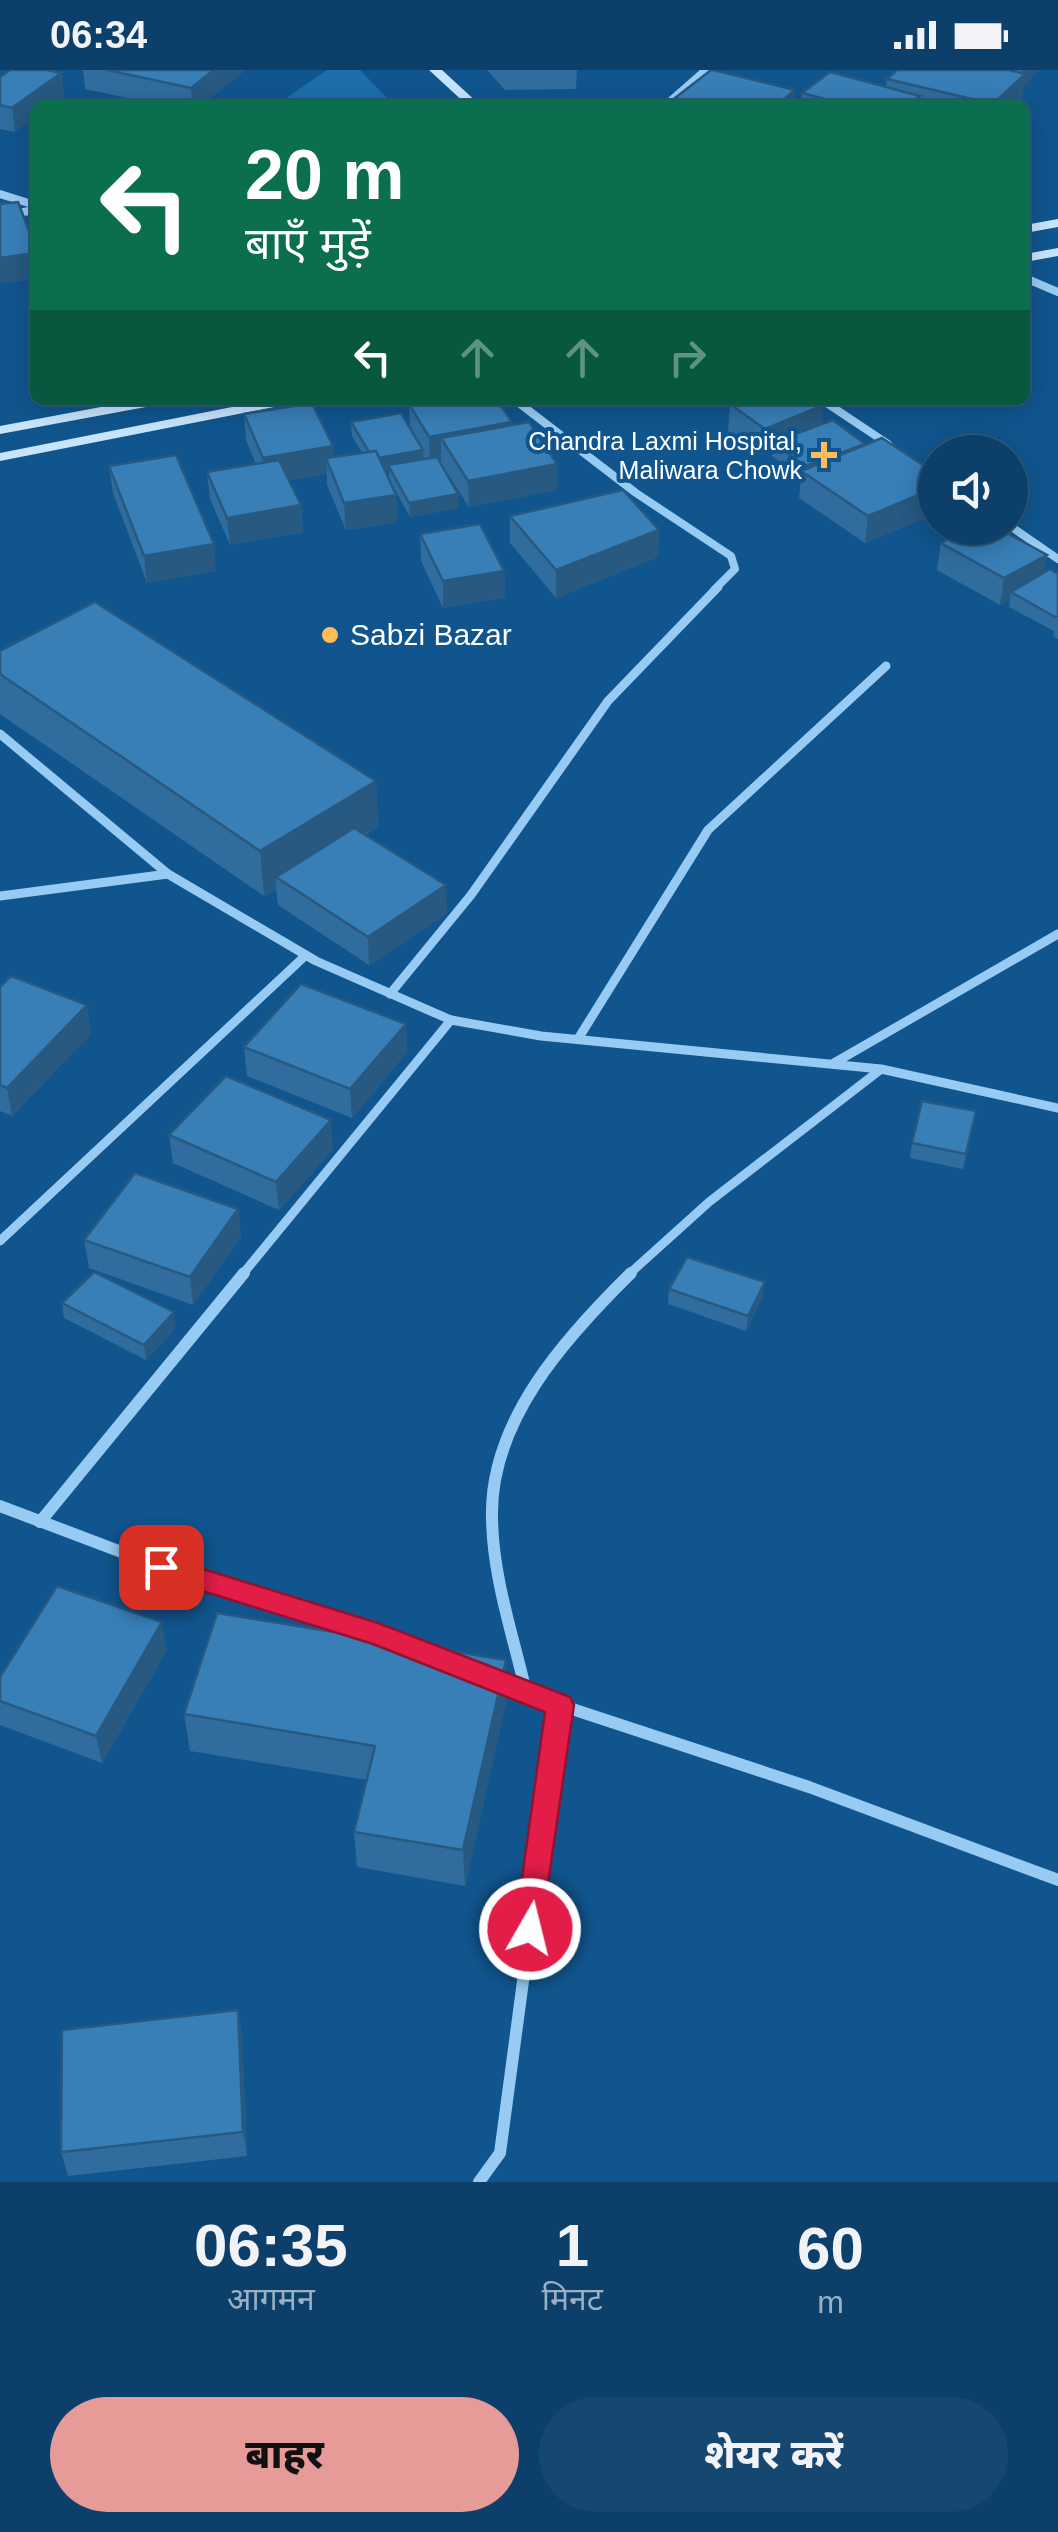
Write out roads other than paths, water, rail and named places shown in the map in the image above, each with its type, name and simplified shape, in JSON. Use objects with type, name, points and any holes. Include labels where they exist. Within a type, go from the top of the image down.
[{"type":"street","points":[[435,70],[468,100]]},
{"type":"street","points":[[672,100],[706,70]]},
{"type":"street","points":[[0,194],[30,205]]},
{"type":"street","points":[[0,216],[30,208]]},
{"type":"street","points":[[1030,228],[1058,223]]},
{"type":"street","points":[[1030,257],[1058,252]]},
{"type":"street","points":[[1030,280],[1058,292]]},
{"type":"street","points":[[0,430],[135,405]]},
{"type":"street","points":[[0,457],[264,405]]},
{"type":"street","points":[[390,994],[472,894],[608,701],[736,570],[731,556],[636,493],[522,405]]},
{"type":"street","points":[[830,405],[899,451]]},
{"type":"street","points":[[1028,538],[1058,559]]},
{"type":"street","points":[[578,1039],[708,830],[886,666]]},
{"type":"street","points":[[0,734],[168,874],[306,955],[450,1020],[578,1039],[881,1069],[1058,1108]]},
{"type":"street","points":[[0,896],[168,874]]},
{"type":"street","points":[[833,1064],[1058,934]]},
{"type":"street","points":[[0,1242],[306,955]]},
{"type":"street","points":[[40,1522],[450,1020]]},
{"type":"street","points":[[526,1692],[493,1542],[493,1490],[505,1449],[539,1378],[571,1333],[675,1230],[881,1069]]},
{"type":"street","points":[[0,1506],[434,1656]]},
{"type":"street","points":[[490,1678],[809,1787],[1058,1880]]},
{"type":"street","points":[[480,2182],[500,2153],[560,1705]]},
{"type":"place","name":"Chandra Laxmi Hospital, Maliwara Chowk","points":[[824,455]]},
{"type":"place","name":"Sabzi Bazar","points":[[330,635]]}]
